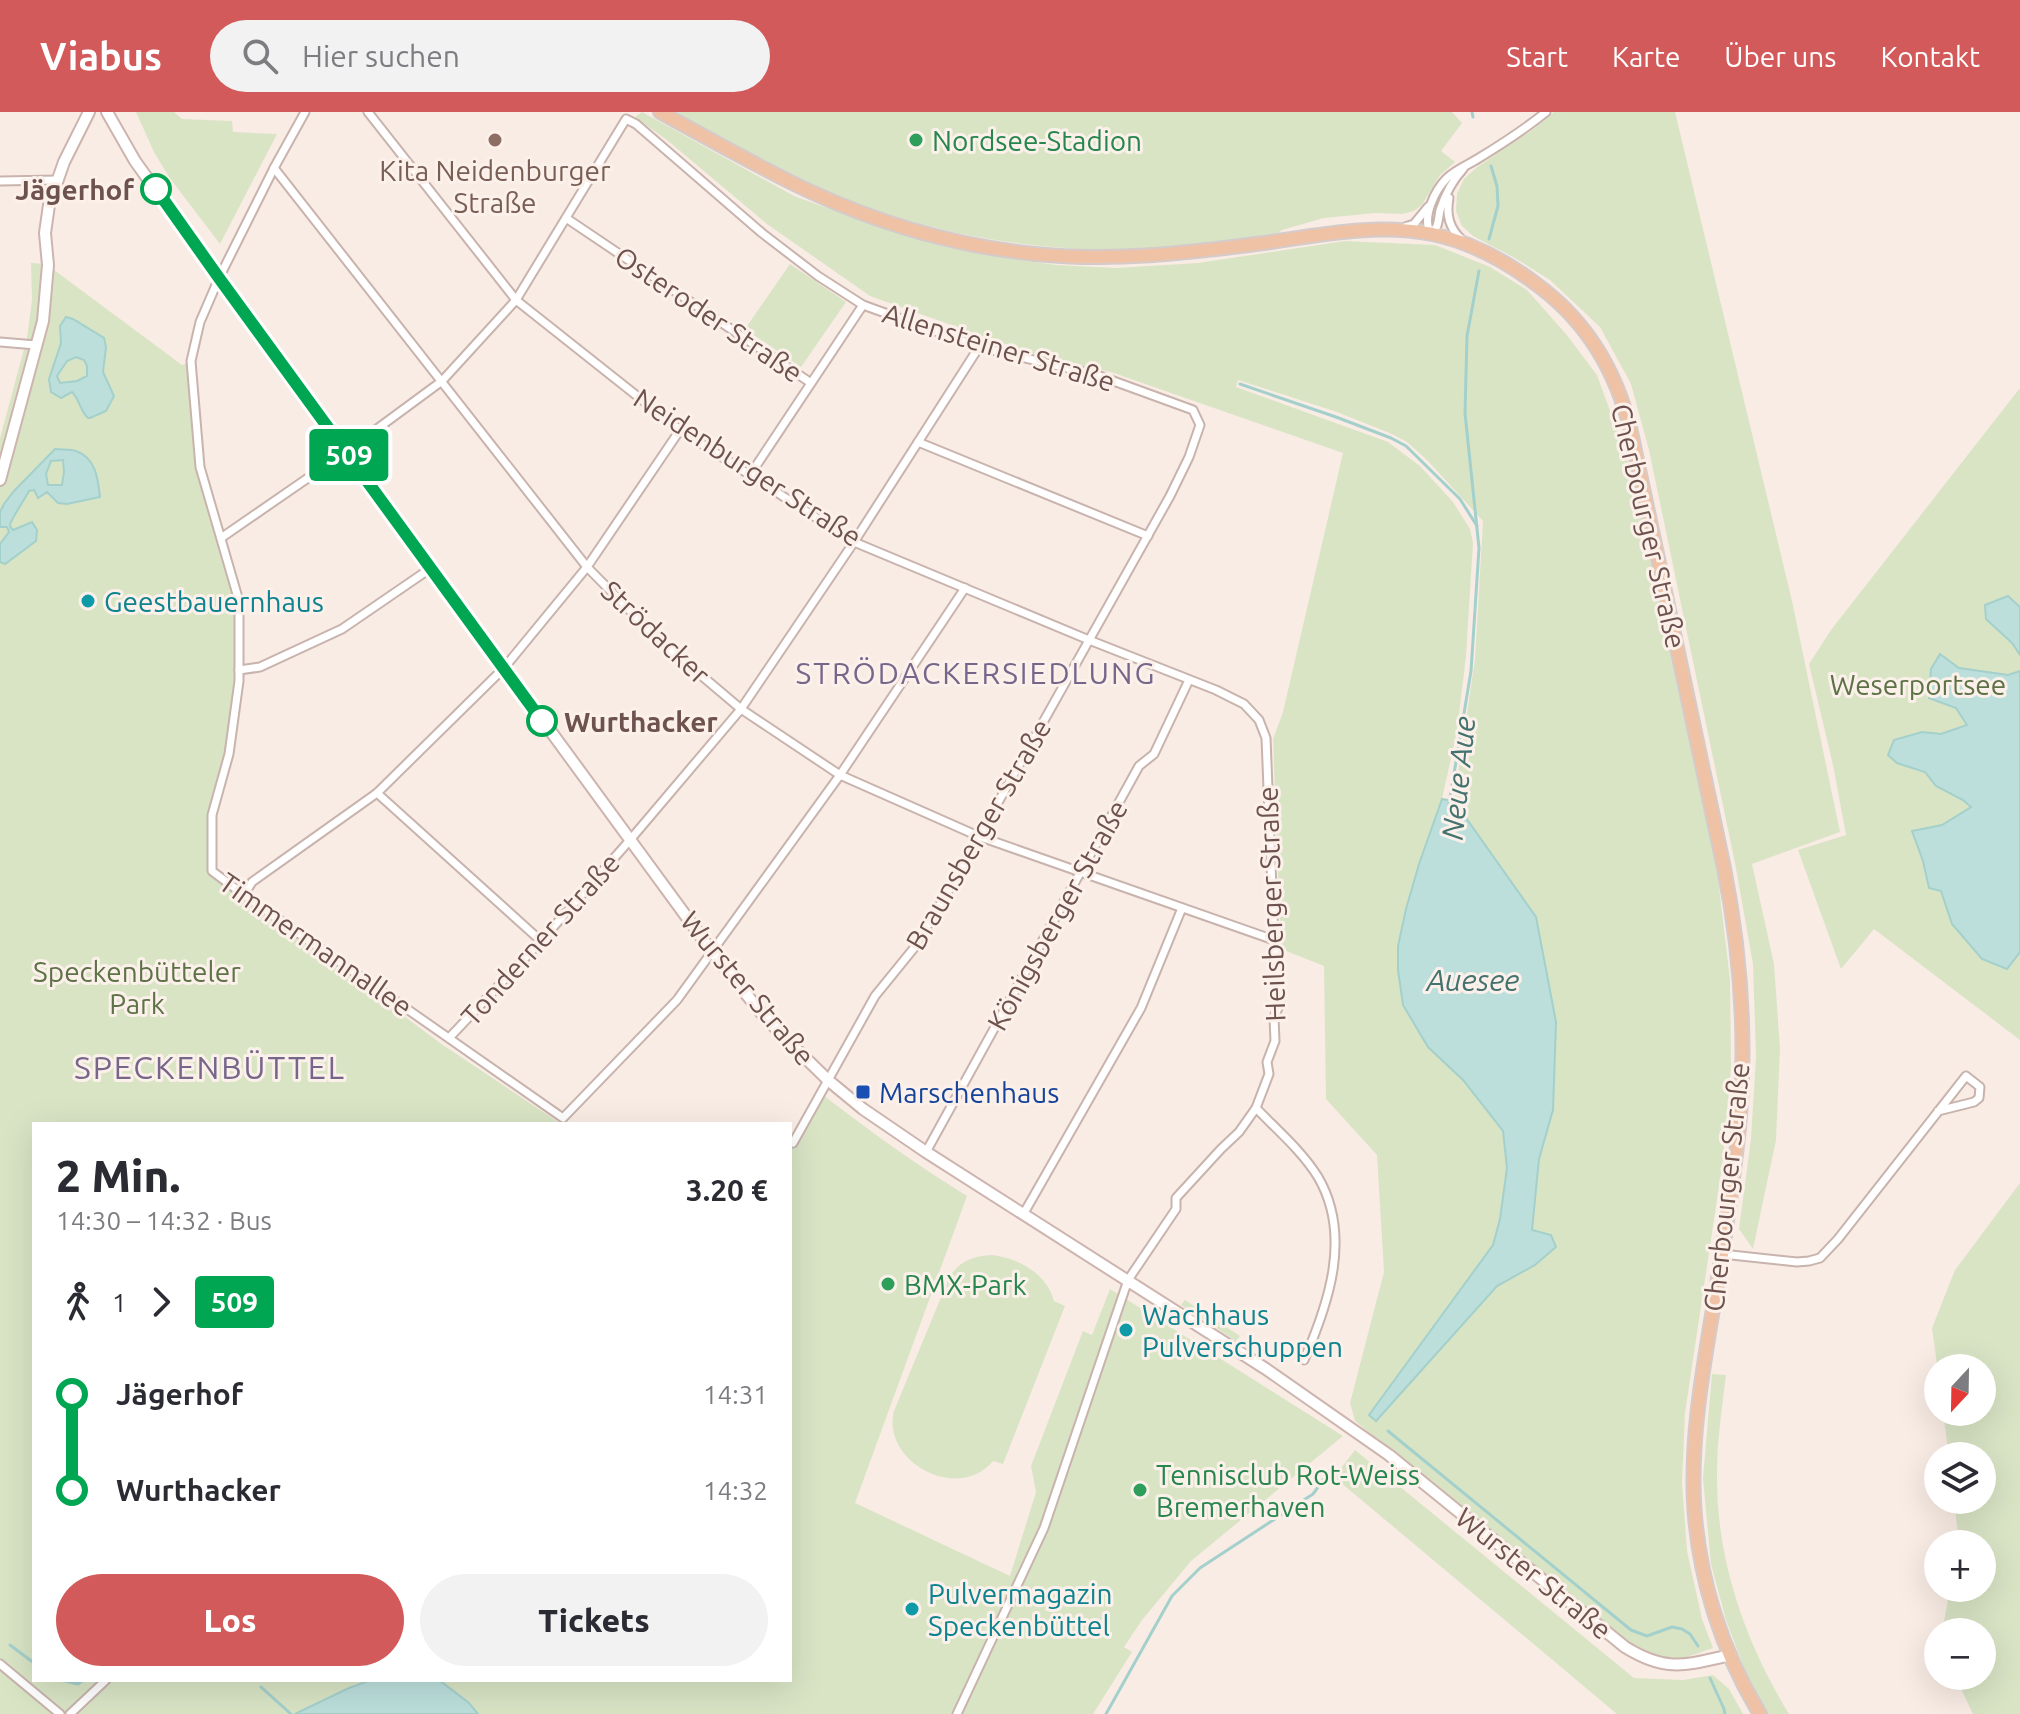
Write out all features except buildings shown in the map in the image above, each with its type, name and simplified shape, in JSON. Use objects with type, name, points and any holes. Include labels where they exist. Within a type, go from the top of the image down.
[{"type":"main road","name":"Cherbourger Straße","points":[[660,112],[810,192],[918,231],[999,249],[1078,257],[1155,256],[1331,233],[1391,230],[1431,234],[1470,246],[1515,269],[1549,293],[1591,338],[1612,373],[1626,409],[1724,868],[1739,965],[1740,1112],[1695,1429],[1694,1502],[1703,1575],[1731,1655]]},
{"type":"main road","points":[[1731,1655],[1760,1714]]},
{"type":"street","points":[[0,480],[43,321],[48,265],[45,233],[49,205],[57,180],[89,112]]},
{"type":"street","name":"Wurster Straße","points":[[107,112],[135,161],[219,278],[713,953],[763,1015],[829,1081],[863,1109],[926,1152],[1289,1384],[1382,1449],[1625,1647],[1643,1658],[1665,1665],[1686,1665],[1731,1655]]},
{"type":"street","name":"Timmermannallee","points":[[305,112],[219,278],[200,322],[191,361],[200,467],[239,601],[239,670],[229,754],[212,815],[212,871],[563,1118],[677,1000],[713,953]]},
{"type":"street","name":"Neidenburger Straße","points":[[368,112],[516,300],[680,430],[854,542],[1244,704],[1259,720]]},
{"type":"street","points":[[1391,230],[1414,224],[1444,181],[1458,169],[1508,140],[1546,112]]},
{"type":"street","name":"Allensteiner Straße","points":[[566,218],[626,119],[636,124],[762,233],[818,276],[863,305],[979,347],[1097,375],[1193,410]]},
{"type":"street","points":[[1436,195],[1426,219],[1431,234],[1438,226],[1440,211],[1455,178],[1470,163]]},
{"type":"street","name":"Strödacker","points":[[274,168],[587,567],[657,638],[741,709],[840,775],[978,836],[1274,940]]},
{"type":"street","points":[[0,181],[57,180]]},
{"type":"street","points":[[1451,186],[1448,221],[1456,235],[1470,246]]},
{"type":"street","points":[[221,538],[442,381],[516,300],[566,218]]},
{"type":"street","name":"Osteroder Straße","points":[[566,218],[811,383]]},
{"type":"street","points":[[750,475],[863,305]]},
{"type":"street","points":[[0,342],[36,345]]},
{"type":"street","name":"Tonderner Straße","points":[[449,1038],[541,941],[741,709],[854,542],[979,347]]},
{"type":"street","name":"Braunsberger Straße","points":[[829,1081],[875,996],[914,948],[950,888],[1170,496],[1200,425],[1193,410]]},
{"type":"street","points":[[244,895],[252,882],[377,793],[504,668],[587,567],[680,430]]},
{"type":"street","points":[[918,442],[1148,536]]},
{"type":"street","points":[[239,670],[260,667],[342,629],[431,568]]},
{"type":"street","points":[[713,953],[840,775],[965,588]]},
{"type":"street","name":"Königsberger Straße","points":[[926,1152],[1139,766],[1154,754],[1189,680]]},
{"type":"street","name":"Heilsberger Straße","points":[[957,1714],[1044,1528],[1128,1280],[1176,1209],[1176,1198],[1239,1132],[1256,1108],[1269,1074],[1267,1062],[1275,1041],[1274,1017],[1280,1004],[1274,940],[1266,738],[1259,720]]},
{"type":"street","points":[[377,793],[541,941]]},
{"type":"street","points":[[1024,1213],[1141,1008],[1182,908]]},
{"type":"street","points":[[1722,1254],[1797,1262],[1820,1258],[1966,1076],[1980,1087],[1979,1098],[1974,1102],[1938,1111]]},
{"type":"street","points":[[793,1143],[829,1081]]},
{"type":"street","points":[[1256,1108],[1306,1161],[1326,1193],[1332,1214],[1336,1235],[1332,1273],[1319,1326],[1304,1360]]},
{"type":"street","points":[[0,1664],[60,1714]]},
{"type":"street","points":[[70,1714],[104,1682]]},
{"type":"green space","points":[[136,112],[174,112],[182,119],[232,121],[233,132],[277,134],[220,244],[169,177]]},
{"type":"green space","points":[[642,112],[794,196],[902,235],[1013,259],[1116,268],[1198,263],[1345,241],[1435,245],[1490,267],[1527,290],[1597,375],[1629,463],[1717,870],[1730,980],[1731,1067],[1723,1159],[1685,1413],[1682,1483],[1687,1551],[1702,1619],[1713,1648],[1682,1658],[1666,1658],[1622,1640],[1355,1421],[1350,1403],[1384,1272],[1377,1155],[1326,1099],[1324,966],[1281,949],[1273,739],[1283,712],[1343,453],[1111,372],[1047,359],[870,296],[767,224],[635,117]],"holes":[[[1238,380],[1337,412],[1407,442],[1483,521],[1475,659],[1454,801],[1536,917],[1556,1022],[1553,1110],[1539,1159],[1531,1230],[1535,1265],[1497,1286],[1376,1421],[1369,1415],[1493,1245],[1507,1168],[1503,1131],[1463,1080],[1428,1047],[1403,1005],[1398,970],[1398,946],[1442,799],[1457,731],[1466,656],[1473,543],[1470,529],[1453,502],[1420,466],[1388,442],[1236,387]]]},
{"type":"green space","points":[[672,112],[1452,112],[1462,123],[1441,151],[1455,162],[1440,175],[1422,205],[1414,211],[1324,218],[1278,233],[1207,244],[1121,250],[1014,243],[952,232],[890,215],[790,174]]},
{"type":"green space","points":[[1554,112],[1675,112],[1792,601],[1840,832],[1752,864],[1774,964],[1780,1049],[1776,1140],[1753,1249],[1739,1229],[1751,1139],[1756,1056],[1753,964],[1649,450],[1631,384],[1600,327],[1550,280],[1473,236],[1462,226],[1456,211],[1457,194],[1464,179]]},
{"type":"green space","name":"Speckenbütteler Park","points":[[31,263],[46,264],[182,365],[189,363],[199,469],[238,601],[237,681],[228,753],[210,814],[211,872],[440,1043],[558,1122],[32,1122],[32,1682],[792,1682],[792,1138],[819,1092],[967,1196],[855,1503],[1010,1576],[1036,1492],[1031,1466],[1083,1331],[1092,1335],[1110,1289],[1343,1436],[1191,1561],[1124,1647],[1132,1652],[1093,1714],[0,1714],[0,438],[27,338],[32,300]]},
{"type":"green space","points":[[790,264],[846,302],[801,367],[745,329]]},
{"type":"green space","name":"Weserportsee","points":[[2020,388],[2020,1040],[1874,929],[1841,969],[1798,850],[1846,835],[1809,664],[1831,630]]},
{"type":"green space","points":[[2020,1183],[2020,1714],[1973,1714],[1962,1690],[1996,1690],[1996,1618],[1945,1618],[1948,1602],[1996,1602],[1996,1530],[1957,1530],[1956,1514],[1996,1514],[1996,1442],[1947,1442],[1945,1426],[1996,1426],[1996,1354],[1936,1354],[1932,1328],[1955,1270]]},
{"type":"green space","points":[[992,1255],[1030,1269],[1045,1283],[1054,1301],[1065,1306],[1003,1464],[993,1461],[978,1473],[961,1478],[943,1477],[926,1471],[899,1446],[893,1430],[894,1411],[949,1278],[967,1260]]},
{"type":"green space","points":[[1185,1300],[1240,1336],[1236,1341],[1181,1305]]},
{"type":"green space","points":[[1712,1374],[1726,1375],[1717,1474],[1718,1506],[1728,1568],[1736,1599],[1759,1658],[1789,1714],[1767,1714],[1764,1709],[1746,1673],[1726,1620],[1711,1564],[1703,1478]]},
{"type":"green space","points":[[1355,1450],[1634,1678],[1683,1680],[1713,1675],[1729,1689],[1743,1714],[1617,1714],[1334,1477]]},
{"type":"water","points":[[66,317],[104,338],[103,372],[114,396],[106,411],[90,418],[85,415],[72,392],[61,398],[51,392],[49,379],[61,343],[60,326]],"holes":[[[76,357],[84,360],[87,376],[60,383],[57,376],[67,361]]]},
{"type":"water","points":[[55,449],[76,451],[88,459],[97,476],[100,497],[67,504],[58,503],[47,492],[38,498],[34,490],[29,491],[10,526],[13,530],[32,522],[37,530],[36,541],[5,564],[0,562],[0,544],[9,532],[7,527],[0,527],[0,512],[14,491]],"holes":[[[63,460],[62,485],[48,485],[46,474],[51,461]]]},
{"type":"water","name":"Weserportsee","points":[[2008,596],[2020,607],[2020,655],[2012,643],[1986,619],[1985,605]]},
{"type":"water","name":"Weserportsee","points":[[1940,654],[1959,668],[2008,675],[2020,671],[2020,952],[2007,969],[1982,959],[1952,924],[1941,891],[1929,888],[1912,831],[1942,825],[1971,807],[1936,786],[1925,772],[1897,763],[1888,755],[1894,740],[1922,732],[1941,734],[1967,725],[1956,708],[1929,698],[1931,669]]},
{"type":"water","name":"Auesee","points":[[1442,799],[1454,801],[1536,917],[1556,1022],[1553,1110],[1539,1159],[1532,1230],[1551,1235],[1556,1247],[1535,1265],[1497,1286],[1376,1421],[1369,1415],[1493,1245],[1507,1168],[1503,1131],[1463,1080],[1428,1047],[1403,1005],[1398,946],[1419,864]]},
{"type":"water","points":[[366,1682],[442,1682],[478,1714],[295,1714]]},
{"type":"waterway","name":"Neue Aue","points":[[1472,112],[1473,117]]},
{"type":"waterway","name":"Neue Aue","points":[[1489,239],[1498,206],[1497,186],[1491,166]]},
{"type":"waterway","name":"Neue Aue","points":[[1449,804],[1471,671],[1479,548],[1465,413],[1467,336],[1479,271]]},
{"type":"waterway","points":[[1240,384],[1336,417],[1406,446],[1460,499],[1477,526]]},
{"type":"waterway","points":[[1388,1431],[1631,1630],[1647,1636],[1672,1627],[1682,1629],[1698,1646]]},
{"type":"waterway","name":"Neue Aue","points":[[1106,1714],[1172,1596],[1200,1568],[1313,1494],[1334,1465]]},
{"type":"waterway","points":[[10,1645],[32,1662]]},
{"type":"waterway","points":[[1710,1678],[1725,1714]]},
{"type":"waterway","points":[[70,1682],[80,1682]]},
{"type":"waterway","points":[[261,1687],[291,1714]]},
{"type":"bus line","name":"509","points":[[156,189],[542,721]]},
{"type":"place","name":"Kita Neidenburger Straße","points":[[495,140]]},
{"type":"place","name":"Nordsee-Stadion","points":[[916,140]]},
{"type":"place","name":"Jägerhof","points":[[156,189]]},
{"type":"place","name":"Geestbauernhaus","points":[[88,601]]},
{"type":"place","name":"Wurthacker","points":[[542,721]]},
{"type":"place","name":"Marschenhaus","points":[[863,1092]]},
{"type":"place","name":"BMX-Park","points":[[888,1284]]},
{"type":"place","name":"Wachhaus Pulverschuppen","points":[[1126,1330]]},
{"type":"place","name":"Tennisclub Rot-Weiss Bremerhaven","points":[[1140,1490]]},
{"type":"place","name":"Pulvermagazin Speckenbüttel","points":[[912,1609]]},
{"type":"district","name":"STRÖDACKERSIEDLUNG","points":[[976,673]]},
{"type":"district","name":"SPECKENBÜTTEL","points":[[210,1067]]}]
